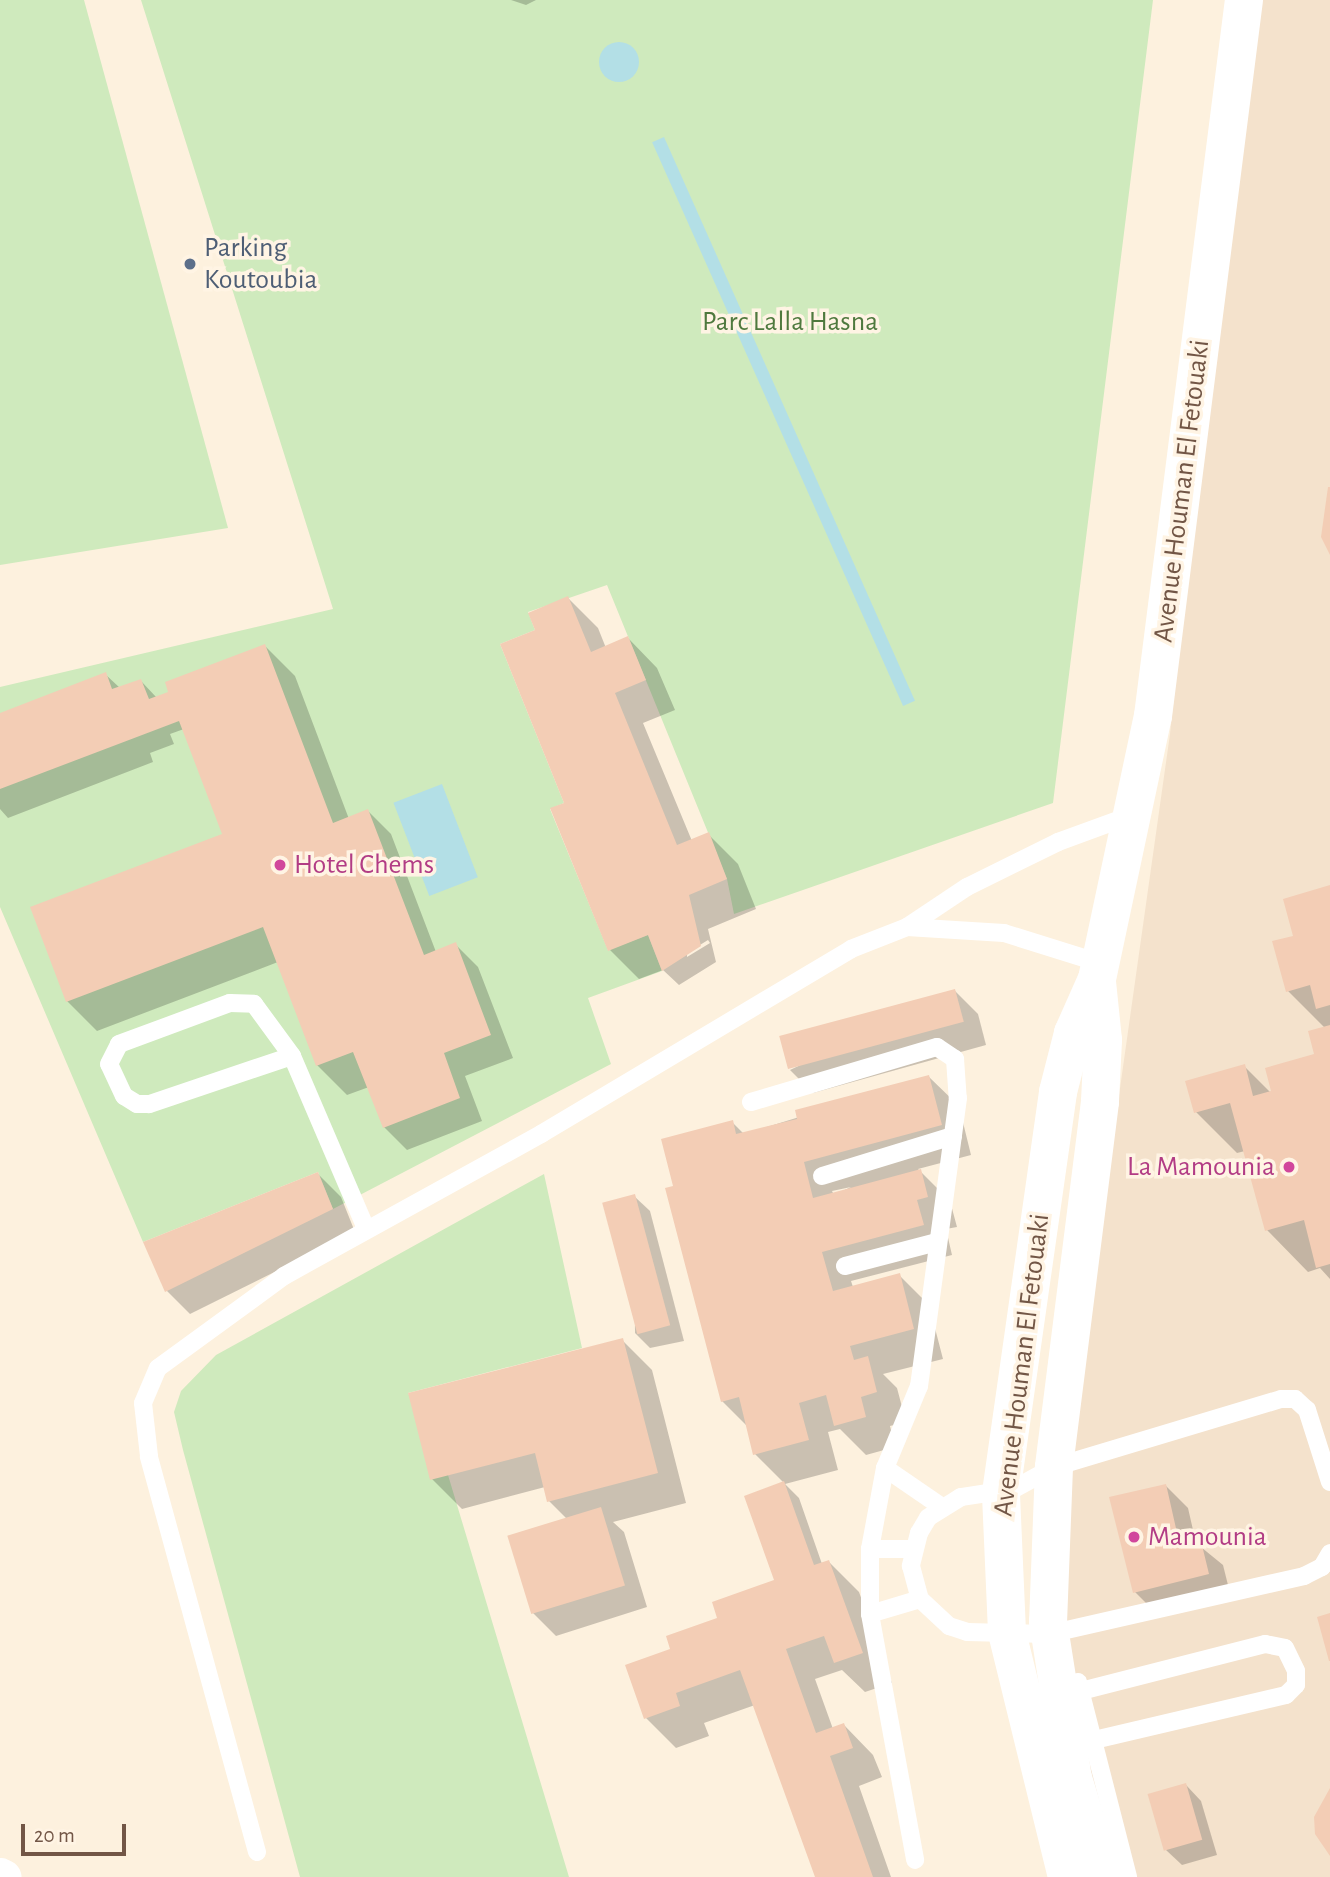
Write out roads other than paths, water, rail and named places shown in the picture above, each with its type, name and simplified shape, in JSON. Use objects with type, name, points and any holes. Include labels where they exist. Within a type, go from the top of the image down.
[{"type":"street","name":"Avenue Houman El Fetouaki","points":[[1068,1877],[1007,1632],[1000,1493],[1058,1092],[1073,1033],[1098,971],[1129,817],[1153,716],[1244,0]]},
{"type":"street","name":"Avenue Houman El Fetouaki","points":[[1098,971],[1102,1040],[1100,1102],[1054,1467],[1049,1634],[1073,1777],[1103,1877]]},
{"type":"lane","points":[[257,1852],[149,1455],[143,1403],[158,1368],[191,1340],[284,1276],[541,1134],[850,949],[908,927],[967,887],[1058,842],[1129,817]]},
{"type":"lane","points":[[908,927],[1003,933],[1098,971]]},
{"type":"lane","points":[[292,1056],[149,1104],[137,1104],[124,1096],[109,1064],[119,1044],[243,1000],[254,1004],[292,1056],[366,1229]]},
{"type":"lane","points":[[751,1102],[937,1047],[955,1059],[958,1098],[919,1386],[885,1468],[870,1549],[870,1614],[915,1860]]},
{"type":"lane","points":[[822,1176],[953,1136]]},
{"type":"lane","points":[[845,1266],[937,1242]]},
{"type":"lane","points":[[1330,1482],[1307,1410],[1288,1398],[1054,1467],[1000,1493],[961,1497],[928,1518],[913,1549],[913,1583],[920,1599],[949,1626],[967,1632],[1049,1634],[1304,1576],[1322,1567],[1330,1553]]},
{"type":"lane","points":[[885,1468],[942,1507]]},
{"type":"lane","points":[[870,1549],[913,1549]]},
{"type":"lane","points":[[870,1614],[920,1599]]},
{"type":"lane","points":[[1049,1634],[1068,1660],[1081,1691],[1128,1877]]},
{"type":"lane","points":[[1081,1691],[1265,1644],[1285,1648],[1296,1671],[1296,1685],[1286,1695],[1094,1740]]},
{"type":"water","points":[[619,42],[633,48],[639,62],[633,76],[619,82],[605,76],[599,62],[605,48]]},
{"type":"water","points":[[664,137],[915,701],[903,706],[652,142]]},
{"type":"water","points":[[442,784],[478,877],[429,896],[393,803]]},
{"type":"place","name":"Parking Koutoubia","points":[[190,264]]},
{"type":"place","name":"Hotel Chems","points":[[280,865]]},
{"type":"place","name":"La Mamounia","points":[[1289,1167]]},
{"type":"place","name":"Mamounia","points":[[1134,1537]]},
{"type":"park label","name":"Parc Lalla Hasna","points":[[790,322]]}]
